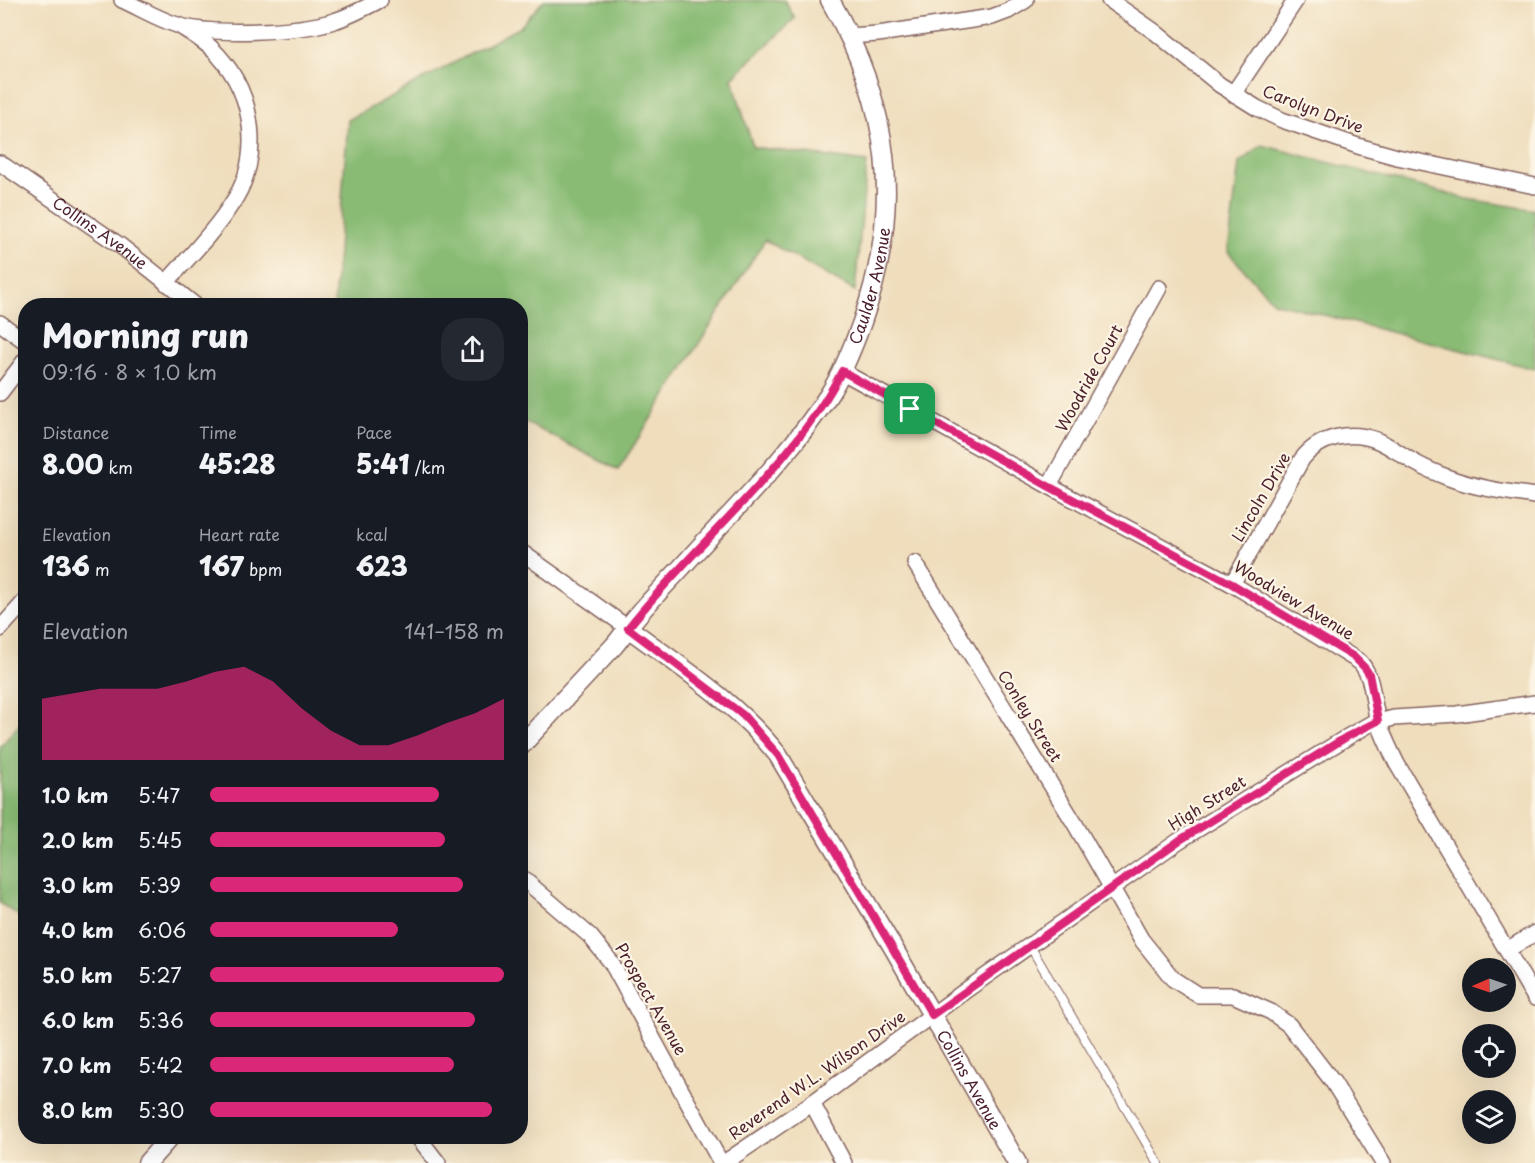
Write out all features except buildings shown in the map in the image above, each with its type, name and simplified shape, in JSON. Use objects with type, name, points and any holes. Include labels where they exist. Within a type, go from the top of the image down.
[{"type":"street","points":[[122,0],[178,25],[199,38],[218,55],[233,75],[244,98],[248,114],[251,147],[248,171],[231,205],[166,283]]},
{"type":"street","points":[[178,25],[229,31],[294,28],[335,21],[380,0]]},
{"type":"street","name":"Caulder Avenue","points":[[528,738],[795,441],[828,396],[842,371],[867,307],[876,274],[884,228],[887,190],[886,165],[877,112],[849,36],[830,0]]},
{"type":"street","points":[[849,36],[878,34],[992,17],[1026,0]]},
{"type":"street","name":"Carolyn Drive","points":[[1109,0],[1155,32],[1233,94],[1282,120],[1358,146],[1437,166],[1535,186]]},
{"type":"street","points":[[1233,94],[1296,0]]},
{"type":"street","name":"Collins Avenue","points":[[0,163],[122,247],[186,298]]},
{"type":"street","name":"Woodride Court","points":[[1048,486],[1159,288]]},
{"type":"street","points":[[0,323],[18,336]]},
{"type":"street","points":[[0,393],[18,369]]},
{"type":"street","name":"Woodview Avenue","points":[[842,371],[1048,486],[1232,584],[1360,662],[1369,674],[1378,721],[1386,743],[1535,998]]},
{"type":"street","name":"Lincoln Drive","points":[[1232,584],[1302,459],[1308,452],[1333,438],[1363,436],[1377,440],[1422,466],[1453,480],[1535,496]]},
{"type":"street","name":"Collins Avenue","points":[[528,557],[729,703],[756,727],[773,748],[799,787],[1017,1163]]},
{"type":"street","name":"Conley Street","points":[[915,563],[1063,804],[1141,939],[1173,979],[1198,995],[1233,995],[1271,1012],[1289,1025],[1333,1082],[1383,1163]]},
{"type":"street","points":[[0,629],[18,609]]},
{"type":"street","name":"High Street","points":[[932,1015],[1207,823],[1348,736],[1378,721],[1394,718],[1535,703]]},
{"type":"street","name":"Prospect Avenue","points":[[528,883],[590,936],[612,962],[723,1163]]},
{"type":"street","points":[[1506,950],[1535,933]]},
{"type":"street","name":"Reverend W.L. Wilson Drive","points":[[723,1163],[812,1103],[932,1015]]},
{"type":"street","points":[[812,1103],[844,1163]]},
{"type":"street","points":[[147,1163],[164,1144]]},
{"type":"street","points":[[423,1144],[438,1163]]},
{"type":"lane","points":[[1030,946],[1158,1163]]},
{"type":"green space","points":[[544,0],[784,0],[795,18],[732,78],[753,147],[867,162],[855,291],[765,240],[618,470],[528,424],[528,298],[334,298],[348,120],[520,27]]},
{"type":"green space","points":[[1262,145],[1468,199],[1535,210],[1535,369],[1273,302],[1228,252],[1239,163]]},
{"type":"green space","points":[[18,726],[18,915],[0,903],[0,747]]},
{"type":"route","points":[[842,371],[910,409],[1268,604],[1354,657],[1369,674],[1378,721],[1348,736],[1180,840],[932,1015],[793,777],[762,734],[722,698],[628,628],[795,441],[828,396],[842,371]]}]
